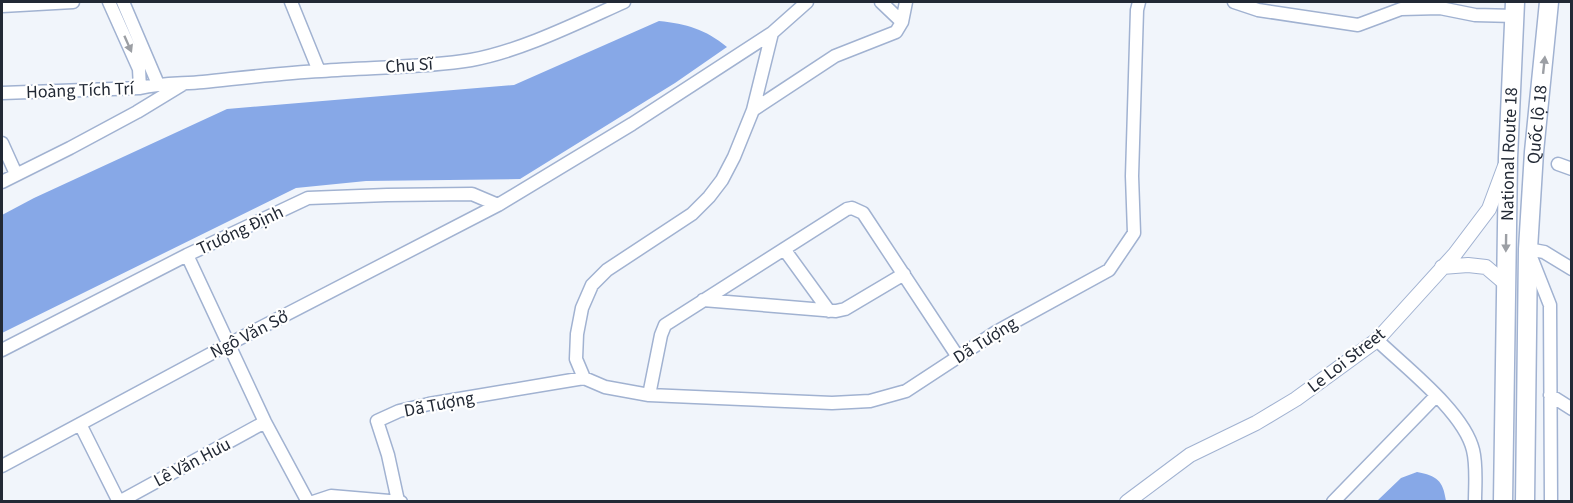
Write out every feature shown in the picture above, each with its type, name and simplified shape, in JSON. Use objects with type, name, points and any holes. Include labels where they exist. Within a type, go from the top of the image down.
[{"type":"main road","name":"Quốc lộ 18","points":[[1528,249],[1534,152],[1549,2]]},
{"type":"main road","name":"National Route 18","points":[[1493,501],[1515,9]]},
{"type":"main road","points":[[1528,249],[1536,501]]},
{"type":"main road","name":"National Route 18","points":[[1503,298],[1503,501]]},
{"type":"main road","points":[[1525,501],[1530,303]]},
{"type":"street","points":[[2,6],[73,2]]},
{"type":"street","points":[[109,2],[139,69],[140,88]]},
{"type":"street","points":[[123,2],[158,84]]},
{"type":"street","points":[[291,2],[319,71]]},
{"type":"street","name":"Chu Sĩ","points":[[158,84],[183,84],[470,60],[501,53],[624,2]]},
{"type":"street","points":[[584,378],[576,358],[577,334],[582,308],[592,285],[607,270],[692,214],[722,180],[753,110],[772,33],[807,2]]},
{"type":"street","points":[[881,2],[902,22]]},
{"type":"street","points":[[753,110],[834,57],[896,32],[902,22],[906,2]]},
{"type":"street","name":"Dã Tượng","points":[[400,501],[377,421],[399,411],[584,378],[604,387],[649,395],[832,402],[870,401],[906,391],[1033,310],[1109,270],[1134,232],[1132,176],[1139,2]]},
{"type":"street","points":[[1234,2],[1258,10],[1358,25],[1401,9],[1440,8],[1475,15],[1515,9]]},
{"type":"street","name":"Ngô Văn Sở","points":[[2,466],[229,344],[498,205],[632,124],[772,33]]},
{"type":"street","name":"Hoàng Tích Trí","points":[[2,93],[140,88],[158,84]]},
{"type":"street","name":"Chu Sĩ","points":[[2,182],[99,133],[183,84]]},
{"type":"street","points":[[2,143],[16,174]]},
{"type":"street","name":"Le Loi Street","points":[[1127,501],[1190,455],[1256,423],[1296,399],[1377,340],[1455,254],[1489,209],[1508,158]]},
{"type":"street","points":[[1558,164],[1572,169]]},
{"type":"street","name":"Trương Định","points":[[2,350],[187,255],[308,198],[472,194],[498,205]]},
{"type":"street","points":[[649,395],[665,325],[847,209],[852,208],[863,213],[958,357]]},
{"type":"street","points":[[784,249],[829,311]]},
{"type":"street","points":[[1528,249],[1544,252],[1572,269]]},
{"type":"street","points":[[1528,249],[1550,305],[1551,501]]},
{"type":"street","points":[[187,255],[266,422],[310,501],[331,496],[400,501]]},
{"type":"street","points":[[1443,267],[1468,265],[1486,267],[1503,298]]},
{"type":"street","points":[[703,300],[829,311],[845,309],[904,274]]},
{"type":"street","points":[[1377,340],[1436,396],[1464,428],[1473,451],[1475,501]]},
{"type":"street","points":[[1550,395],[1572,409]]},
{"type":"street","points":[[1333,501],[1436,396]]},
{"type":"street","name":"Lê Văn Hưu","points":[[119,501],[266,422]]},
{"type":"street","points":[[80,424],[119,501]]},
{"type":"water","points":[[659,21],[695,28],[727,47],[675,83],[520,179],[366,181],[296,188],[2,333],[2,215],[34,198],[227,109],[514,85]]},
{"type":"water","points":[[1417,472],[1430,475],[1438,480],[1443,488],[1446,501],[1377,501],[1401,478]]}]
